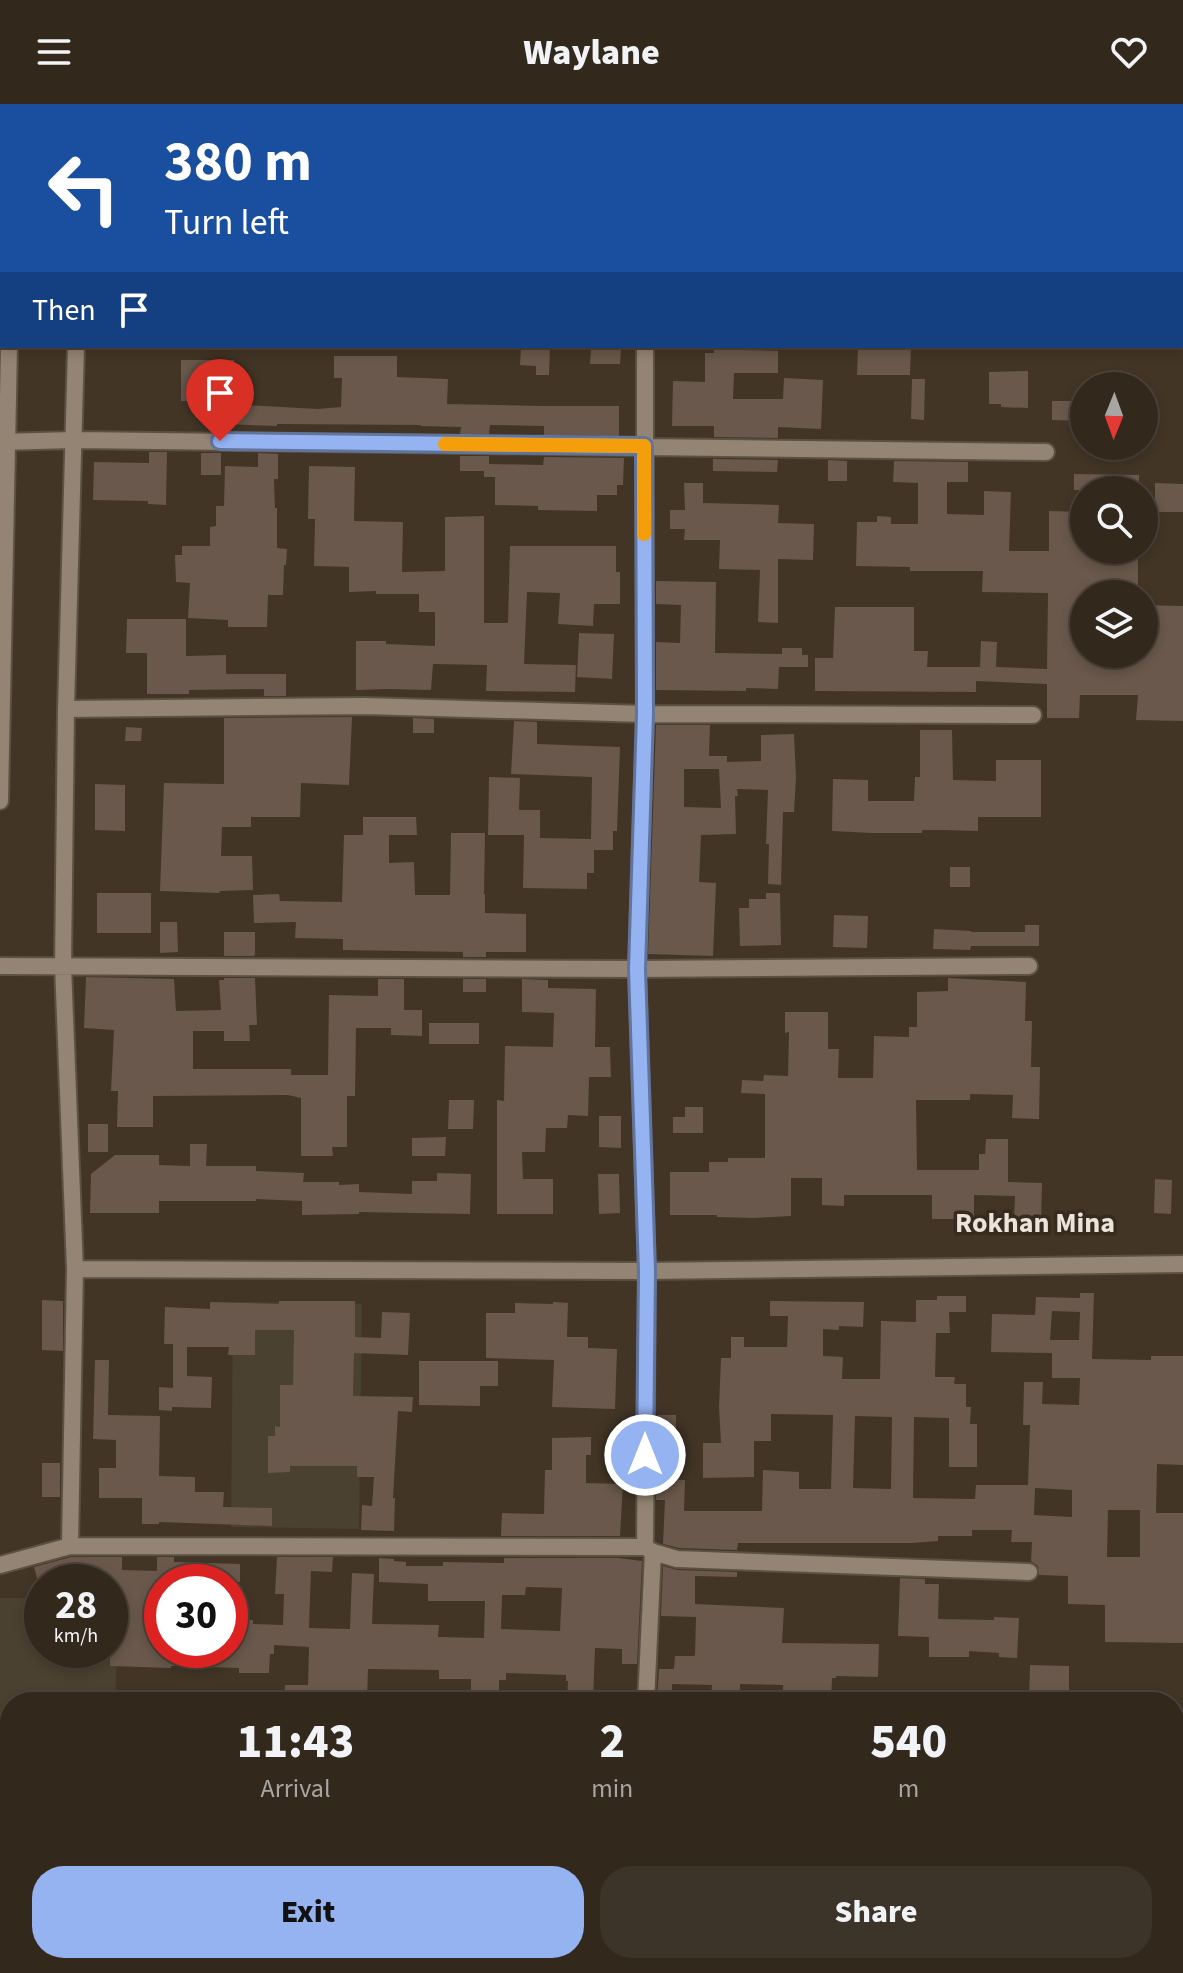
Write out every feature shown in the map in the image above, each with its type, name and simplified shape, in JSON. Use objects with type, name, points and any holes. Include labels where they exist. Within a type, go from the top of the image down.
[{"type":"street","points":[[0,801],[4,442],[9,348]]},
{"type":"street","points":[[70,1546],[75,1269],[63,966],[76,348]]},
{"type":"street","points":[[645,348],[645,714],[637,969],[647,1271],[649,1549],[646,1692]]},
{"type":"street","points":[[4,442],[74,440],[1046,452]]},
{"type":"street","points":[[66,709],[365,706],[645,714],[1033,715]]},
{"type":"street","points":[[0,966],[637,969],[1029,966]]},
{"type":"street","points":[[75,1269],[647,1271],[1183,1264]]},
{"type":"street","points":[[0,1565],[70,1546],[649,1549],[677,1559],[1029,1572]]},
{"type":"shaded area","points":[[233,1302],[362,1304],[359,1529],[231,1527]]},
{"type":"shaded area","points":[[0,1598],[24,1598],[24,1668],[116,1668],[115,1692],[0,1692]]},
{"type":"building","points":[[521,348],[550,348],[549,375],[536,375],[536,366],[520,365]]},
{"type":"building","points":[[714,348],[778,351],[778,373],[734,373],[733,399],[783,399],[784,378],[823,380],[821,429],[778,427],[778,438],[714,437],[714,426],[672,426],[673,381],[705,382],[705,353],[714,353]]},
{"type":"building","points":[[858,348],[911,348],[910,375],[857,375]]},
{"type":"building","points":[[591,349],[621,350],[620,364],[590,364]]},
{"type":"building","points":[[334,356],[397,356],[397,377],[448,379],[447,404],[619,406],[619,436],[544,435],[544,426],[490,425],[489,434],[460,434],[461,427],[421,425],[224,424],[224,402],[181,401],[181,360],[234,360],[234,390],[244,391],[244,405],[318,409],[341,407],[342,378],[334,378]]},
{"type":"building","points":[[1028,371],[1028,408],[989,404],[989,372]]},
{"type":"building","points":[[912,379],[925,379],[924,420],[911,419]]},
{"type":"building","points":[[1052,401],[1070,401],[1070,421],[1052,420]]},
{"type":"building","points":[[149,452],[167,452],[166,505],[148,504],[148,501],[93,500],[94,462],[149,463]]},
{"type":"building","points":[[201,453],[221,453],[221,475],[201,475]]},
{"type":"building","points":[[258,453],[278,454],[278,479],[274,479],[277,548],[287,549],[283,595],[268,595],[267,627],[228,627],[228,620],[188,618],[190,583],[176,582],[175,555],[182,555],[182,546],[210,546],[210,527],[216,526],[216,506],[224,506],[225,466],[258,467]]},
{"type":"building","points":[[460,456],[489,456],[489,464],[543,465],[544,457],[624,458],[623,485],[617,485],[617,495],[597,495],[597,511],[538,510],[538,506],[495,505],[495,477],[484,477],[484,471],[460,471]]},
{"type":"building","points":[[713,459],[778,460],[777,472],[713,471]]},
{"type":"building","points":[[828,460],[847,461],[847,481],[828,481]]},
{"type":"building","points":[[894,461],[968,462],[968,482],[947,482],[947,514],[984,515],[984,491],[1011,492],[1009,551],[1049,551],[1049,511],[1070,512],[1070,564],[1138,564],[1138,580],[1070,580],[1070,668],[1158,668],[1158,605],[1183,606],[1183,721],[1136,720],[1138,695],[1080,695],[1079,718],[1047,718],[1047,684],[976,681],[976,692],[815,691],[815,658],[833,658],[835,607],[914,607],[914,651],[928,651],[927,667],[980,667],[981,641],[997,642],[996,667],[1047,669],[1048,593],[982,592],[983,571],[910,571],[910,567],[856,566],[857,522],[877,522],[877,516],[891,517],[891,524],[918,524],[918,483],[893,482]]},
{"type":"building","points":[[309,466],[355,467],[354,521],[403,522],[402,572],[445,571],[445,517],[484,516],[484,623],[508,623],[510,546],[616,546],[620,604],[594,604],[593,626],[558,624],[560,593],[527,592],[524,664],[576,665],[575,692],[486,691],[487,665],[433,664],[431,690],[356,690],[356,641],[435,646],[435,612],[419,612],[419,594],[349,592],[349,567],[314,566],[315,519],[308,519]]},
{"type":"building","points":[[1074,474],[1139,475],[1139,476]]},
{"type":"building","points":[[684,483],[703,483],[703,503],[779,505],[778,523],[814,524],[813,560],[778,559],[778,623],[758,622],[760,570],[719,569],[720,540],[684,540],[685,529],[670,529],[670,510],[685,510]]},
{"type":"building","points":[[1158,483],[1183,484],[1183,512],[1158,512]]},
{"type":"building","points":[[656,581],[716,582],[715,653],[782,654],[782,648],[802,648],[802,655],[808,655],[808,667],[779,667],[778,689],[656,690],[656,642],[680,643],[681,605],[656,604]]},
{"type":"building","points":[[127,619],[186,619],[186,656],[226,655],[226,674],[286,674],[286,696],[264,696],[264,689],[147,694],[147,653],[126,653]]},
{"type":"building","points":[[579,633],[614,634],[612,679],[577,677]]},
{"type":"building","points":[[352,717],[349,785],[301,783],[300,817],[251,817],[251,827],[222,827],[221,856],[252,856],[253,890],[219,893],[160,891],[164,783],[224,784],[224,718]]},
{"type":"building","points":[[413,718],[434,719],[434,733],[413,733]]},
{"type":"building","points":[[514,721],[537,722],[537,744],[620,747],[617,831],[613,831],[613,850],[594,850],[594,873],[587,873],[587,889],[523,888],[524,835],[488,835],[489,777],[520,778],[519,810],[540,810],[540,838],[591,839],[592,777],[511,774]]},
{"type":"building","points":[[656,725],[710,725],[709,756],[727,756],[727,762],[761,761],[761,735],[794,734],[794,812],[783,812],[781,885],[768,884],[768,790],[737,789],[736,834],[701,835],[699,882],[716,883],[713,956],[648,954]],"holes":[[[684,769],[719,769],[721,808],[684,807]]]},
{"type":"building","points":[[126,727],[142,728],[141,741],[125,741]]},
{"type":"building","points":[[920,730],[952,730],[953,780],[996,781],[996,760],[1041,760],[1041,817],[978,817],[978,831],[832,831],[833,779],[868,780],[868,801],[914,801],[915,777],[920,777]]},
{"type":"building","points":[[95,784],[125,785],[125,831],[95,830]]},
{"type":"building","points":[[363,817],[416,817],[417,835],[389,835],[389,863],[414,862],[415,895],[450,895],[451,833],[485,833],[485,913],[526,914],[526,952],[486,952],[486,957],[463,957],[463,952],[343,950],[343,939],[295,938],[296,922],[254,923],[253,895],[279,894],[280,901],[342,902],[344,835],[363,835]]},
{"type":"building","points":[[950,867],[970,867],[970,887],[950,887]]},
{"type":"building","points":[[97,893],[151,893],[151,933],[97,933]]},
{"type":"building","points":[[766,893],[780,893],[781,945],[740,946],[739,908],[749,908],[749,899],[766,899]]},
{"type":"building","points":[[834,915],[868,916],[867,948],[833,947]]},
{"type":"building","points":[[160,922],[177,922],[178,952],[160,953]]},
{"type":"building","points":[[1025,925],[1039,925],[1039,946],[933,949],[934,929],[1025,932]]},
{"type":"building","points":[[224,932],[255,932],[254,956],[224,956]]},
{"type":"building","points":[[86,977],[174,979],[176,1011],[221,1010],[219,980],[255,978],[257,1025],[249,1025],[250,1041],[224,1041],[224,1031],[193,1031],[193,1069],[291,1069],[291,1075],[328,1075],[329,995],[378,996],[378,979],[404,979],[404,1010],[422,1010],[422,1036],[391,1035],[391,1028],[356,1028],[355,1096],[347,1096],[347,1147],[332,1147],[333,1156],[301,1156],[301,1098],[288,1095],[153,1096],[153,1127],[117,1127],[118,1091],[111,1091],[114,1030],[84,1028]]},
{"type":"building","points":[[948,978],[1026,982],[1025,1021],[1032,1021],[1031,1067],[1040,1067],[1039,1119],[1012,1118],[1013,1095],[970,1094],[970,1100],[916,1100],[917,1170],[979,1170],[979,1154],[985,1154],[986,1139],[1008,1139],[1008,1182],[1042,1183],[1041,1224],[1014,1223],[1015,1196],[974,1195],[974,1219],[932,1219],[932,1195],[844,1195],[844,1206],[822,1205],[822,1178],[791,1178],[791,1216],[670,1215],[670,1172],[709,1172],[709,1162],[728,1162],[728,1158],[765,1158],[765,1094],[741,1093],[742,1080],[763,1081],[764,1075],[788,1076],[789,1032],[785,1033],[785,1012],[828,1012],[828,1049],[839,1049],[838,1078],[873,1078],[874,1036],[909,1037],[909,1027],[917,1027],[917,992],[948,991]]},
{"type":"building","points":[[463,979],[486,979],[486,992],[463,992]]},
{"type":"building","points":[[522,979],[548,980],[548,988],[596,989],[595,1047],[610,1047],[611,1077],[589,1077],[588,1116],[568,1115],[567,1128],[546,1128],[545,1152],[522,1152],[523,1179],[553,1179],[553,1214],[497,1214],[497,1100],[504,1101],[505,1046],[553,1047],[554,1013],[522,1012]]},
{"type":"building","points":[[429,1023],[479,1023],[479,1044],[429,1044]]},
{"type":"building","points":[[449,1100],[474,1100],[473,1129],[448,1129]]},
{"type":"building","points":[[685,1107],[703,1107],[703,1133],[673,1133],[673,1117],[685,1117]]},
{"type":"building","points":[[599,1116],[621,1116],[621,1148],[599,1147]]},
{"type":"building","points":[[88,1124],[108,1124],[108,1152],[88,1152]]},
{"type":"building","points":[[446,1137],[445,1156],[412,1156],[412,1138]]},
{"type":"building","points":[[190,1144],[207,1144],[206,1166],[256,1166],[256,1171],[304,1173],[303,1182],[359,1184],[359,1192],[412,1194],[412,1181],[437,1181],[437,1173],[471,1174],[470,1214],[359,1212],[302,1215],[302,1201],[256,1199],[159,1201],[159,1213],[90,1213],[91,1174],[115,1155],[159,1155],[159,1165],[190,1166]]},
{"type":"building","points":[[598,1174],[619,1174],[620,1213],[599,1214]]},
{"type":"building","points":[[1155,1179],[1172,1180],[1171,1214],[1154,1213]]},
{"type":"building","points":[[1080,1293],[1094,1293],[1092,1359],[1151,1360],[1151,1356],[1183,1356],[1183,1465],[1157,1464],[1156,1513],[1183,1513],[1183,1643],[1105,1642],[1105,1605],[1068,1604],[1068,1576],[1039,1575],[1038,1566],[1031,1561],[1032,1542],[1011,1542],[1012,1530],[972,1530],[972,1536],[938,1536],[938,1541],[913,1543],[738,1543],[737,1550],[679,1548],[663,1544],[665,1500],[656,1500],[656,1479],[685,1480],[684,1511],[762,1511],[763,1470],[799,1472],[799,1489],[831,1489],[833,1415],[771,1414],[771,1441],[754,1441],[754,1477],[703,1478],[703,1443],[721,1443],[721,1358],[731,1358],[731,1337],[744,1337],[744,1347],[787,1347],[788,1316],[770,1316],[770,1301],[864,1302],[863,1327],[823,1329],[823,1356],[843,1357],[842,1379],[880,1379],[881,1321],[916,1322],[916,1300],[966,1296],[966,1312],[949,1312],[950,1333],[936,1333],[935,1377],[955,1377],[954,1384],[966,1384],[966,1407],[971,1407],[970,1424],[977,1424],[977,1467],[949,1467],[949,1418],[914,1417],[913,1498],[975,1499],[976,1485],[1028,1485],[1030,1425],[1023,1425],[1024,1382],[1043,1382],[1042,1404],[1079,1405],[1080,1378],[1052,1378],[1052,1353],[991,1352],[992,1314],[1035,1315],[1036,1297],[1080,1298]],"holes":[[[1052,1311],[1080,1312],[1079,1340],[1050,1340]],[[855,1416],[892,1417],[891,1489],[853,1488]],[[1035,1488],[1072,1490],[1072,1517],[1034,1515]],[[1108,1510],[1140,1510],[1140,1557],[1107,1557]]]},
{"type":"building","points":[[42,1300],[63,1301],[63,1351],[42,1350]]},
{"type":"building","points":[[279,1301],[355,1301],[355,1337],[381,1338],[382,1312],[410,1313],[408,1355],[354,1353],[353,1396],[413,1397],[412,1412],[398,1411],[394,1531],[361,1530],[362,1505],[372,1506],[374,1477],[357,1477],[357,1466],[290,1466],[290,1472],[268,1473],[268,1436],[275,1436],[275,1426],[280,1427],[280,1385],[293,1385],[294,1330],[255,1330],[255,1355],[228,1355],[229,1347],[187,1347],[187,1376],[212,1377],[211,1408],[172,1407],[172,1411],[159,1410],[159,1387],[173,1388],[173,1344],[164,1344],[165,1307],[210,1309],[210,1302],[279,1304]]},
{"type":"building","points":[[515,1303],[568,1303],[567,1337],[588,1337],[588,1348],[617,1349],[615,1409],[552,1407],[554,1360],[486,1358],[486,1313],[515,1313]]},
{"type":"building","points":[[95,1360],[109,1360],[108,1415],[160,1416],[159,1476],[195,1477],[195,1492],[224,1492],[223,1507],[272,1508],[272,1526],[142,1524],[142,1498],[99,1498],[99,1468],[116,1468],[116,1440],[93,1439]]},
{"type":"building","points":[[419,1361],[498,1361],[498,1386],[480,1386],[480,1406],[419,1405]]},
{"type":"building","points":[[657,1415],[676,1415],[676,1440],[657,1440]]},
{"type":"building","points":[[591,1437],[591,1455],[586,1455],[586,1483],[623,1484],[620,1536],[501,1536],[502,1513],[544,1514],[545,1470],[552,1470],[552,1438]]},
{"type":"building","points":[[42,1463],[60,1463],[60,1497],[42,1497]]},
{"type":"building","points":[[71,1557],[122,1557],[122,1564],[45,1564]]},
{"type":"building","points":[[157,1557],[174,1557],[174,1562],[240,1564],[157,1564]]},
{"type":"building","points":[[277,1557],[333,1557],[332,1572],[311,1571],[309,1628],[350,1629],[352,1573],[374,1574],[372,1624],[439,1625],[438,1637],[484,1638],[485,1601],[428,1601],[428,1584],[379,1582],[379,1558],[406,1562],[406,1566],[443,1566],[443,1562],[504,1563],[504,1558],[619,1558],[642,1561],[637,1664],[622,1664],[622,1649],[595,1648],[593,1692],[567,1692],[566,1675],[506,1673],[506,1680],[499,1680],[499,1692],[471,1692],[471,1679],[439,1679],[439,1670],[368,1669],[367,1692],[285,1692],[285,1685],[308,1685],[309,1647],[274,1645],[269,1673],[239,1673],[239,1668],[248,1668],[248,1620],[253,1620],[253,1624],[283,1625],[284,1594],[275,1594]],"holes":[[[526,1587],[562,1588],[560,1631],[501,1629],[502,1595],[525,1595]]]},
{"type":"building","points":[[663,1566],[677,1570],[737,1572],[737,1577],[695,1576],[695,1604],[784,1608],[782,1643],[879,1644],[878,1677],[836,1676],[832,1678],[831,1692],[783,1692],[783,1685],[740,1684],[740,1692],[711,1692],[712,1685],[672,1684],[672,1692],[658,1692],[659,1669],[674,1669],[675,1656],[695,1655],[696,1617],[661,1616]]},
{"type":"building","points":[[128,1570],[144,1571],[144,1667],[128,1667]]},
{"type":"building","points":[[900,1578],[925,1579],[925,1584],[939,1584],[938,1619],[1019,1618],[1017,1658],[969,1651],[969,1657],[929,1657],[929,1637],[898,1636]]},
{"type":"building","points":[[1030,1665],[1069,1666],[1069,1692],[1029,1692]]},
{"type":"slow traffic","points":[[445,444],[644,446],[644,534]]},
{"type":"district","name":"Rokhan Mina","points":[[1035,1223]]},
{"type":"route","points":[[220,441],[644,446],[645,714],[637,969],[647,1271],[645,1455]]}]
